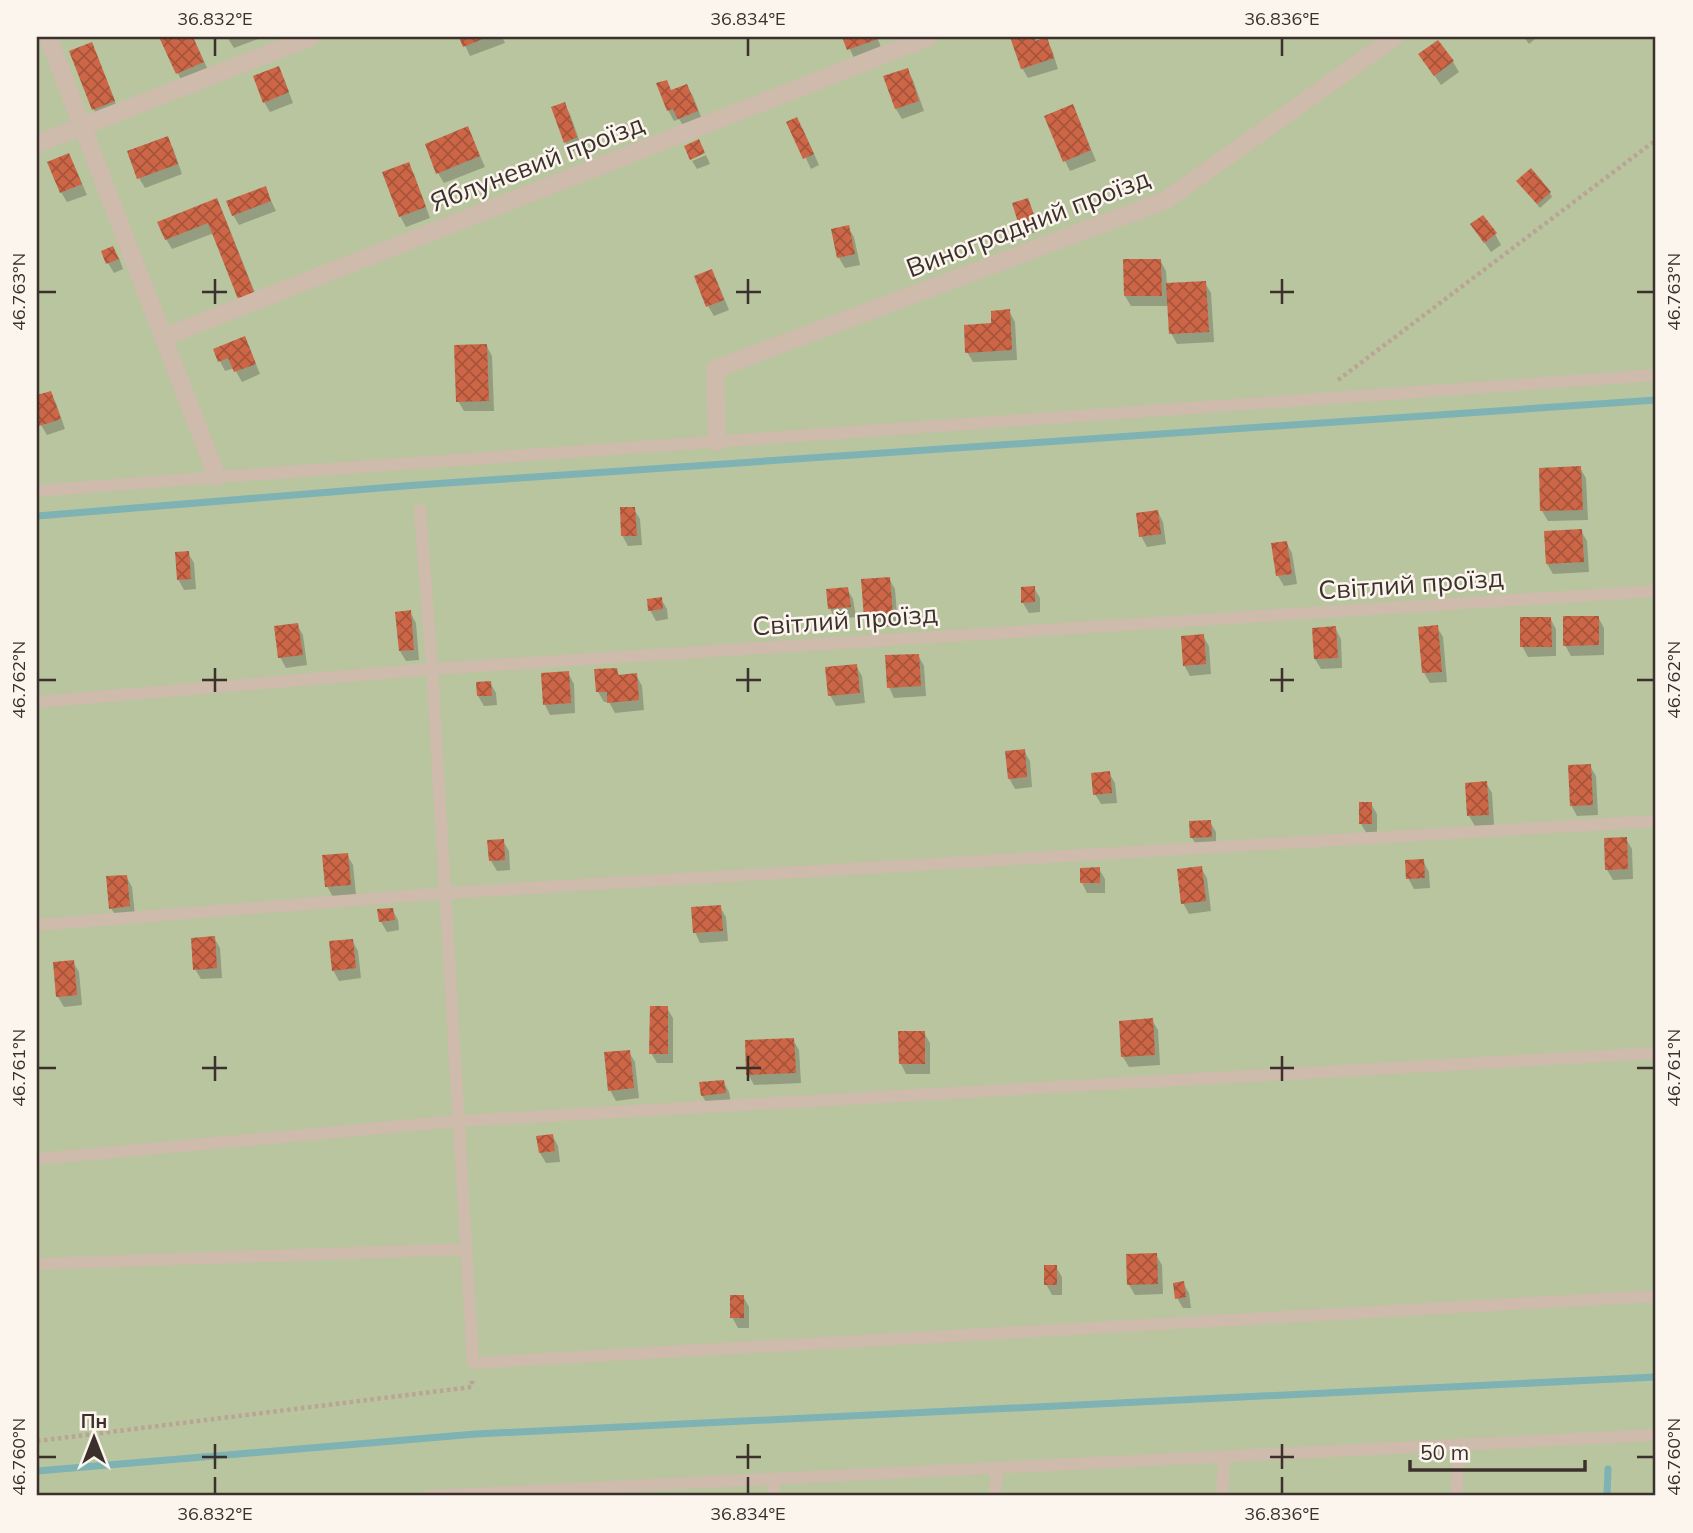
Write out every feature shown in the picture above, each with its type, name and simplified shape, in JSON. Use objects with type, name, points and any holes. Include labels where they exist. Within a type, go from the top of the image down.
[{"type":"street","points":[[48,37],[218,477]]},
{"type":"street","points":[[37,144],[311,37]]},
{"type":"street","name":"Яблуневий проїзд","points":[[164,337],[929,37]]},
{"type":"street","name":"Виноградний проїзд","points":[[717,442],[715,369],[1166,200],[1395,37]]},
{"type":"lane","points":[[37,491],[1656,375]]},
{"type":"lane","points":[[420,510],[473,1363],[1656,1296]]},
{"type":"lane","name":"Світлий проїзд","points":[[37,702],[432,670],[1656,591]]},
{"type":"lane","points":[[37,925],[445,893],[1656,821]]},
{"type":"lane","points":[[37,1159],[458,1121],[1656,1053]]},
{"type":"lane","points":[[37,1264],[466,1248]]},
{"type":"lane","points":[[426,1496],[525,1494],[1656,1435]]},
{"type":"lane","points":[[1456,1496],[1459,1445]]},
{"type":"lane","points":[[1222,1496],[1224,1457]]},
{"type":"lane","points":[[995,1496],[997,1468]]},
{"type":"lane","points":[[773,1496],[774,1479]]},
{"type":"path","points":[[1313,399],[1656,141]]},
{"type":"path","points":[[37,1441],[472,1387],[473,1363]]},
{"type":"green space","points":[[37,37],[1656,37],[1656,1496],[37,1496]]},
{"type":"building","points":[[159,37],[193,37],[204,62],[176,74]]},
{"type":"building","points":[[459,37],[488,37],[463,47]]},
{"type":"building","points":[[842,37],[877,37],[878,39],[847,50]]},
{"type":"building","points":[[1010,37],[1034,37],[1035,41],[1047,37],[1054,58],[1021,69]]},
{"type":"building","points":[[1438,40],[1454,61],[1434,76],[1418,54]]},
{"type":"building","points":[[92,42],[115,101],[92,110],[69,51]]},
{"type":"building","points":[[279,66],[289,92],[263,103],[253,76]]},
{"type":"building","points":[[908,68],[919,101],[895,109],[883,76]]},
{"type":"building","points":[[667,80],[671,90],[687,84],[698,111],[678,119],[673,109],[667,111],[656,83]]},
{"type":"building","points":[[565,102],[577,137],[564,143],[551,107]]},
{"type":"building","points":[[1073,104],[1091,150],[1063,162],[1044,116]]},
{"type":"building","points":[[797,117],[814,154],[803,159],[786,122]]},
{"type":"building","points":[[468,126],[480,156],[436,174],[425,144]]},
{"type":"building","points":[[168,136],[178,164],[137,179],[127,151]]},
{"type":"building","points":[[699,139],[705,153],[690,160],[684,146]]},
{"type":"building","points":[[69,153],[82,184],[60,193],[47,162]]},
{"type":"building","points":[[409,162],[426,207],[399,217],[382,172]]},
{"type":"building","points":[[1531,168],[1551,192],[1537,204],[1516,181]]},
{"type":"building","points":[[266,186],[271,201],[232,216],[226,201]]},
{"type":"building","points":[[217,198],[254,292],[238,299],[208,223],[165,240],[157,222]]},
{"type":"building","points":[[1028,198],[1038,226],[1021,232],[1012,203]]},
{"type":"building","points":[[1483,215],[1497,233],[1484,243],[1470,224]]},
{"type":"building","points":[[849,225],[855,254],[837,258],[831,229]]},
{"type":"building","points":[[113,246],[119,259],[106,264],[101,251]]},
{"type":"building","points":[[1123,259],[1161,259],[1162,296],[1124,296]]},
{"type":"building","points":[[712,269],[724,300],[706,307],[694,276]]},
{"type":"building","points":[[1206,281],[1209,332],[1169,334],[1166,283]]},
{"type":"building","points":[[1010,309],[1012,350],[965,353],[964,325],[991,323],[991,311]]},
{"type":"building","points":[[245,336],[256,364],[234,372],[228,358],[218,362],[213,349]]},
{"type":"building","points":[[487,344],[489,401],[456,402],[454,345]]},
{"type":"building","points":[[51,391],[61,419],[39,426],[37,395]]},
{"type":"building","points":[[1581,466],[1583,510],[1540,511],[1539,468]]},
{"type":"building","points":[[620,507],[635,507],[637,536],[621,536]]},
{"type":"building","points":[[1158,510],[1161,534],[1139,537],[1136,513]]},
{"type":"building","points":[[1582,529],[1584,562],[1546,564],[1544,531]]},
{"type":"building","points":[[1287,541],[1292,574],[1276,576],[1271,543]]},
{"type":"building","points":[[189,551],[191,579],[177,580],[175,552]]},
{"type":"building","points":[[890,577],[893,616],[864,618],[861,579]]},
{"type":"building","points":[[1035,586],[1035,602],[1021,603],[1021,587]]},
{"type":"building","points":[[848,587],[851,607],[828,609],[826,589]]},
{"type":"building","points":[[662,597],[663,609],[648,611],[647,599]]},
{"type":"building","points":[[411,610],[414,650],[399,651],[395,612]]},
{"type":"building","points":[[1563,616],[1599,616],[1599,645],[1563,646]]},
{"type":"building","points":[[1520,617],[1551,617],[1552,647],[1520,647]]},
{"type":"building","points":[[298,623],[303,655],[278,658],[274,626]]},
{"type":"building","points":[[1438,625],[1442,672],[1422,673],[1418,627]]},
{"type":"building","points":[[1336,626],[1338,658],[1314,659],[1312,628]]},
{"type":"building","points":[[1204,634],[1206,664],[1183,666],[1181,636]]},
{"type":"building","points":[[919,654],[921,686],[887,688],[885,655]]},
{"type":"building","points":[[857,664],[860,693],[828,696],[825,667]]},
{"type":"building","points":[[617,668],[618,675],[637,673],[639,700],[607,703],[607,692],[596,692],[594,669]]},
{"type":"building","points":[[569,671],[571,703],[543,705],[541,673]]},
{"type":"building","points":[[491,681],[492,696],[477,696],[476,682]]},
{"type":"building","points":[[1025,749],[1027,777],[1008,779],[1005,751]]},
{"type":"building","points":[[1591,764],[1593,805],[1570,806],[1568,765]]},
{"type":"building","points":[[1110,771],[1112,793],[1093,795],[1091,773]]},
{"type":"building","points":[[1487,781],[1489,815],[1467,816],[1465,783]]},
{"type":"building","points":[[1359,802],[1372,802],[1372,824],[1359,824]]},
{"type":"building","points":[[1211,820],[1212,837],[1190,838],[1189,821]]},
{"type":"building","points":[[1627,837],[1628,869],[1605,870],[1604,838]]},
{"type":"building","points":[[504,839],[505,860],[489,861],[487,840]]},
{"type":"building","points":[[348,853],[351,885],[325,887],[322,855]]},
{"type":"building","points":[[1424,859],[1425,878],[1406,879],[1405,860]]},
{"type":"building","points":[[1202,866],[1206,901],[1181,904],[1177,869]]},
{"type":"building","points":[[1100,867],[1100,883],[1080,883],[1080,868]]},
{"type":"building","points":[[127,875],[130,906],[109,909],[106,876]]},
{"type":"building","points":[[721,905],[723,931],[693,933],[691,907]]},
{"type":"building","points":[[393,908],[395,920],[379,922],[377,909]]},
{"type":"building","points":[[215,936],[217,968],[193,970],[191,938]]},
{"type":"building","points":[[353,939],[356,968],[332,971],[329,941]]},
{"type":"building","points":[[74,960],[77,995],[56,997],[53,962]]},
{"type":"building","points":[[650,1006],[668,1006],[668,1054],[649,1054]]},
{"type":"building","points":[[1153,1018],[1155,1055],[1121,1057],[1119,1021]]},
{"type":"building","points":[[898,1031],[925,1031],[925,1064],[899,1064]]},
{"type":"building","points":[[794,1038],[796,1073],[746,1075],[745,1040]]},
{"type":"building","points":[[630,1050],[634,1088],[608,1091],[604,1052]]},
{"type":"building","points":[[724,1080],[726,1093],[701,1096],[699,1082]]},
{"type":"building","points":[[553,1134],[555,1151],[539,1153],[536,1136]]},
{"type":"building","points":[[1157,1253],[1158,1284],[1127,1285],[1126,1254]]},
{"type":"building","points":[[1044,1265],[1057,1265],[1057,1285],[1044,1285]]},
{"type":"building","points":[[1184,1281],[1186,1297],[1175,1299],[1173,1283]]},
{"type":"building","points":[[730,1295],[744,1295],[744,1318],[730,1318]]},
{"type":"waterway","points":[[37,516],[417,485],[1656,400]]},
{"type":"waterway","points":[[37,1471],[476,1434],[1656,1377]]},
{"type":"waterway","points":[[1607,1496],[1608,1469]]}]
